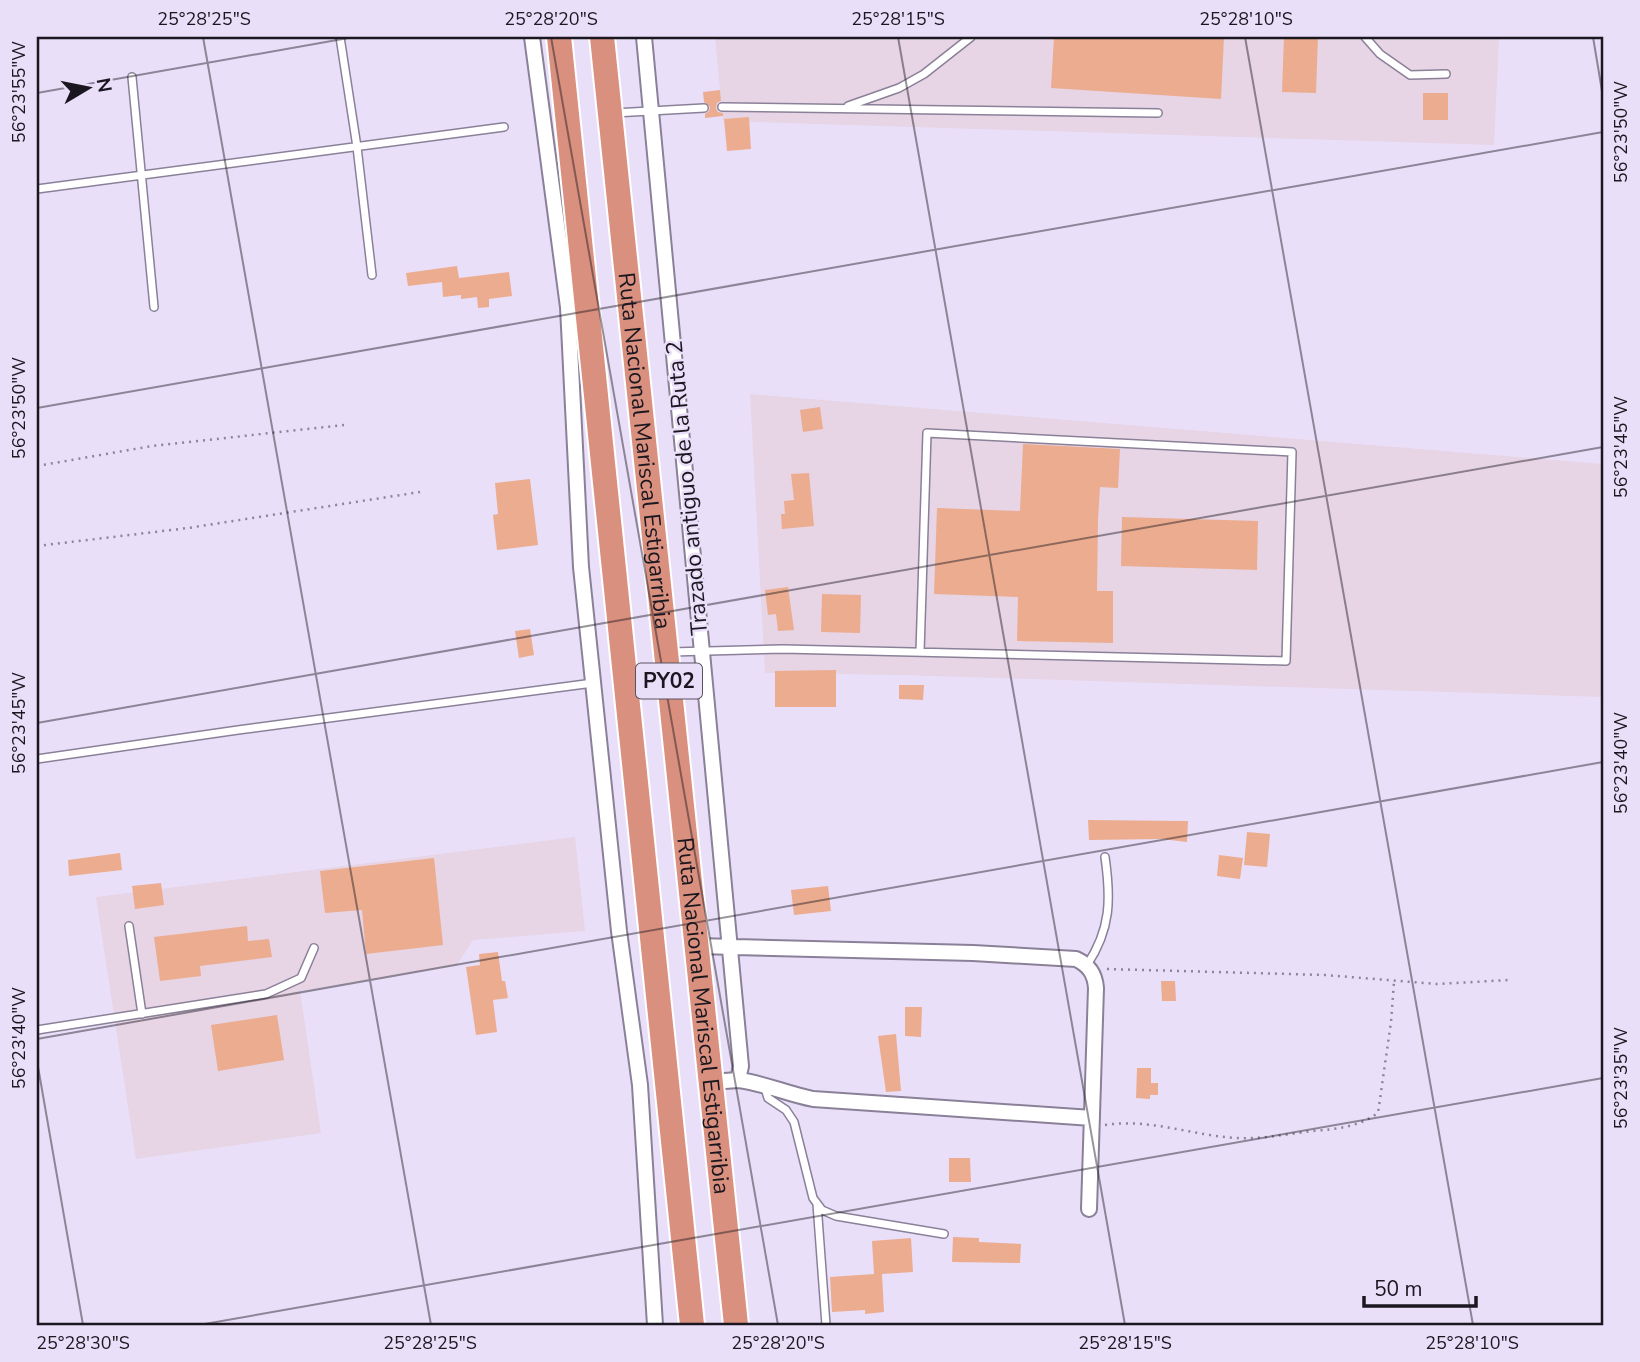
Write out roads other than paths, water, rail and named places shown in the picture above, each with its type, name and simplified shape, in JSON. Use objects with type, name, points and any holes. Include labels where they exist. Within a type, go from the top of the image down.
[{"type":"highway","name":"Ruta Nacional Mariscal Estigarribia","points":[[559,37],[692,1325]]},
{"type":"highway","name":"Ruta Nacional Mariscal Estigarribia","points":[[602,37],[736,1325]]},
{"type":"street","points":[[532,37],[568,307],[581,568],[619,931],[640,1085],[655,1325]]},
{"type":"street","name":"Trazado antiguo de la Ruta 2","points":[[644,37],[741,1066],[738,1080]]},
{"type":"street","points":[[697,946],[973,953],[1076,959],[1088,967],[1096,988],[1089,1209]]},
{"type":"street","points":[[711,1082],[757,1082],[784,1093],[813,1099],[1092,1123]]},
{"type":"lane","points":[[340,37],[357,147],[372,275]]},
{"type":"lane","points":[[839,109],[900,88],[924,74],[971,37]]},
{"type":"lane","points":[[1365,37],[1380,54],[1410,75],[1446,74]]},
{"type":"lane","points":[[132,77],[154,307]]},
{"type":"lane","points":[[722,107],[1158,113]]},
{"type":"lane","points":[[610,114],[705,108]]},
{"type":"lane","points":[[37,189],[504,127]]},
{"type":"lane","points":[[666,653],[783,649],[1286,661],[1292,452],[927,433],[920,652]]},
{"type":"lane","points":[[37,760],[265,726],[593,683]]},
{"type":"lane","points":[[1088,967],[1098,948],[1110,895],[1105,858]]},
{"type":"lane","points":[[129,926],[142,1014]]},
{"type":"lane","points":[[37,1030],[266,994],[302,978],[314,948]]},
{"type":"lane","points":[[764,1085],[766,1094],[786,1110],[794,1122],[813,1198],[822,1210],[836,1216],[944,1234]]},
{"type":"lane","points":[[817,1204],[825,1325]]}]
